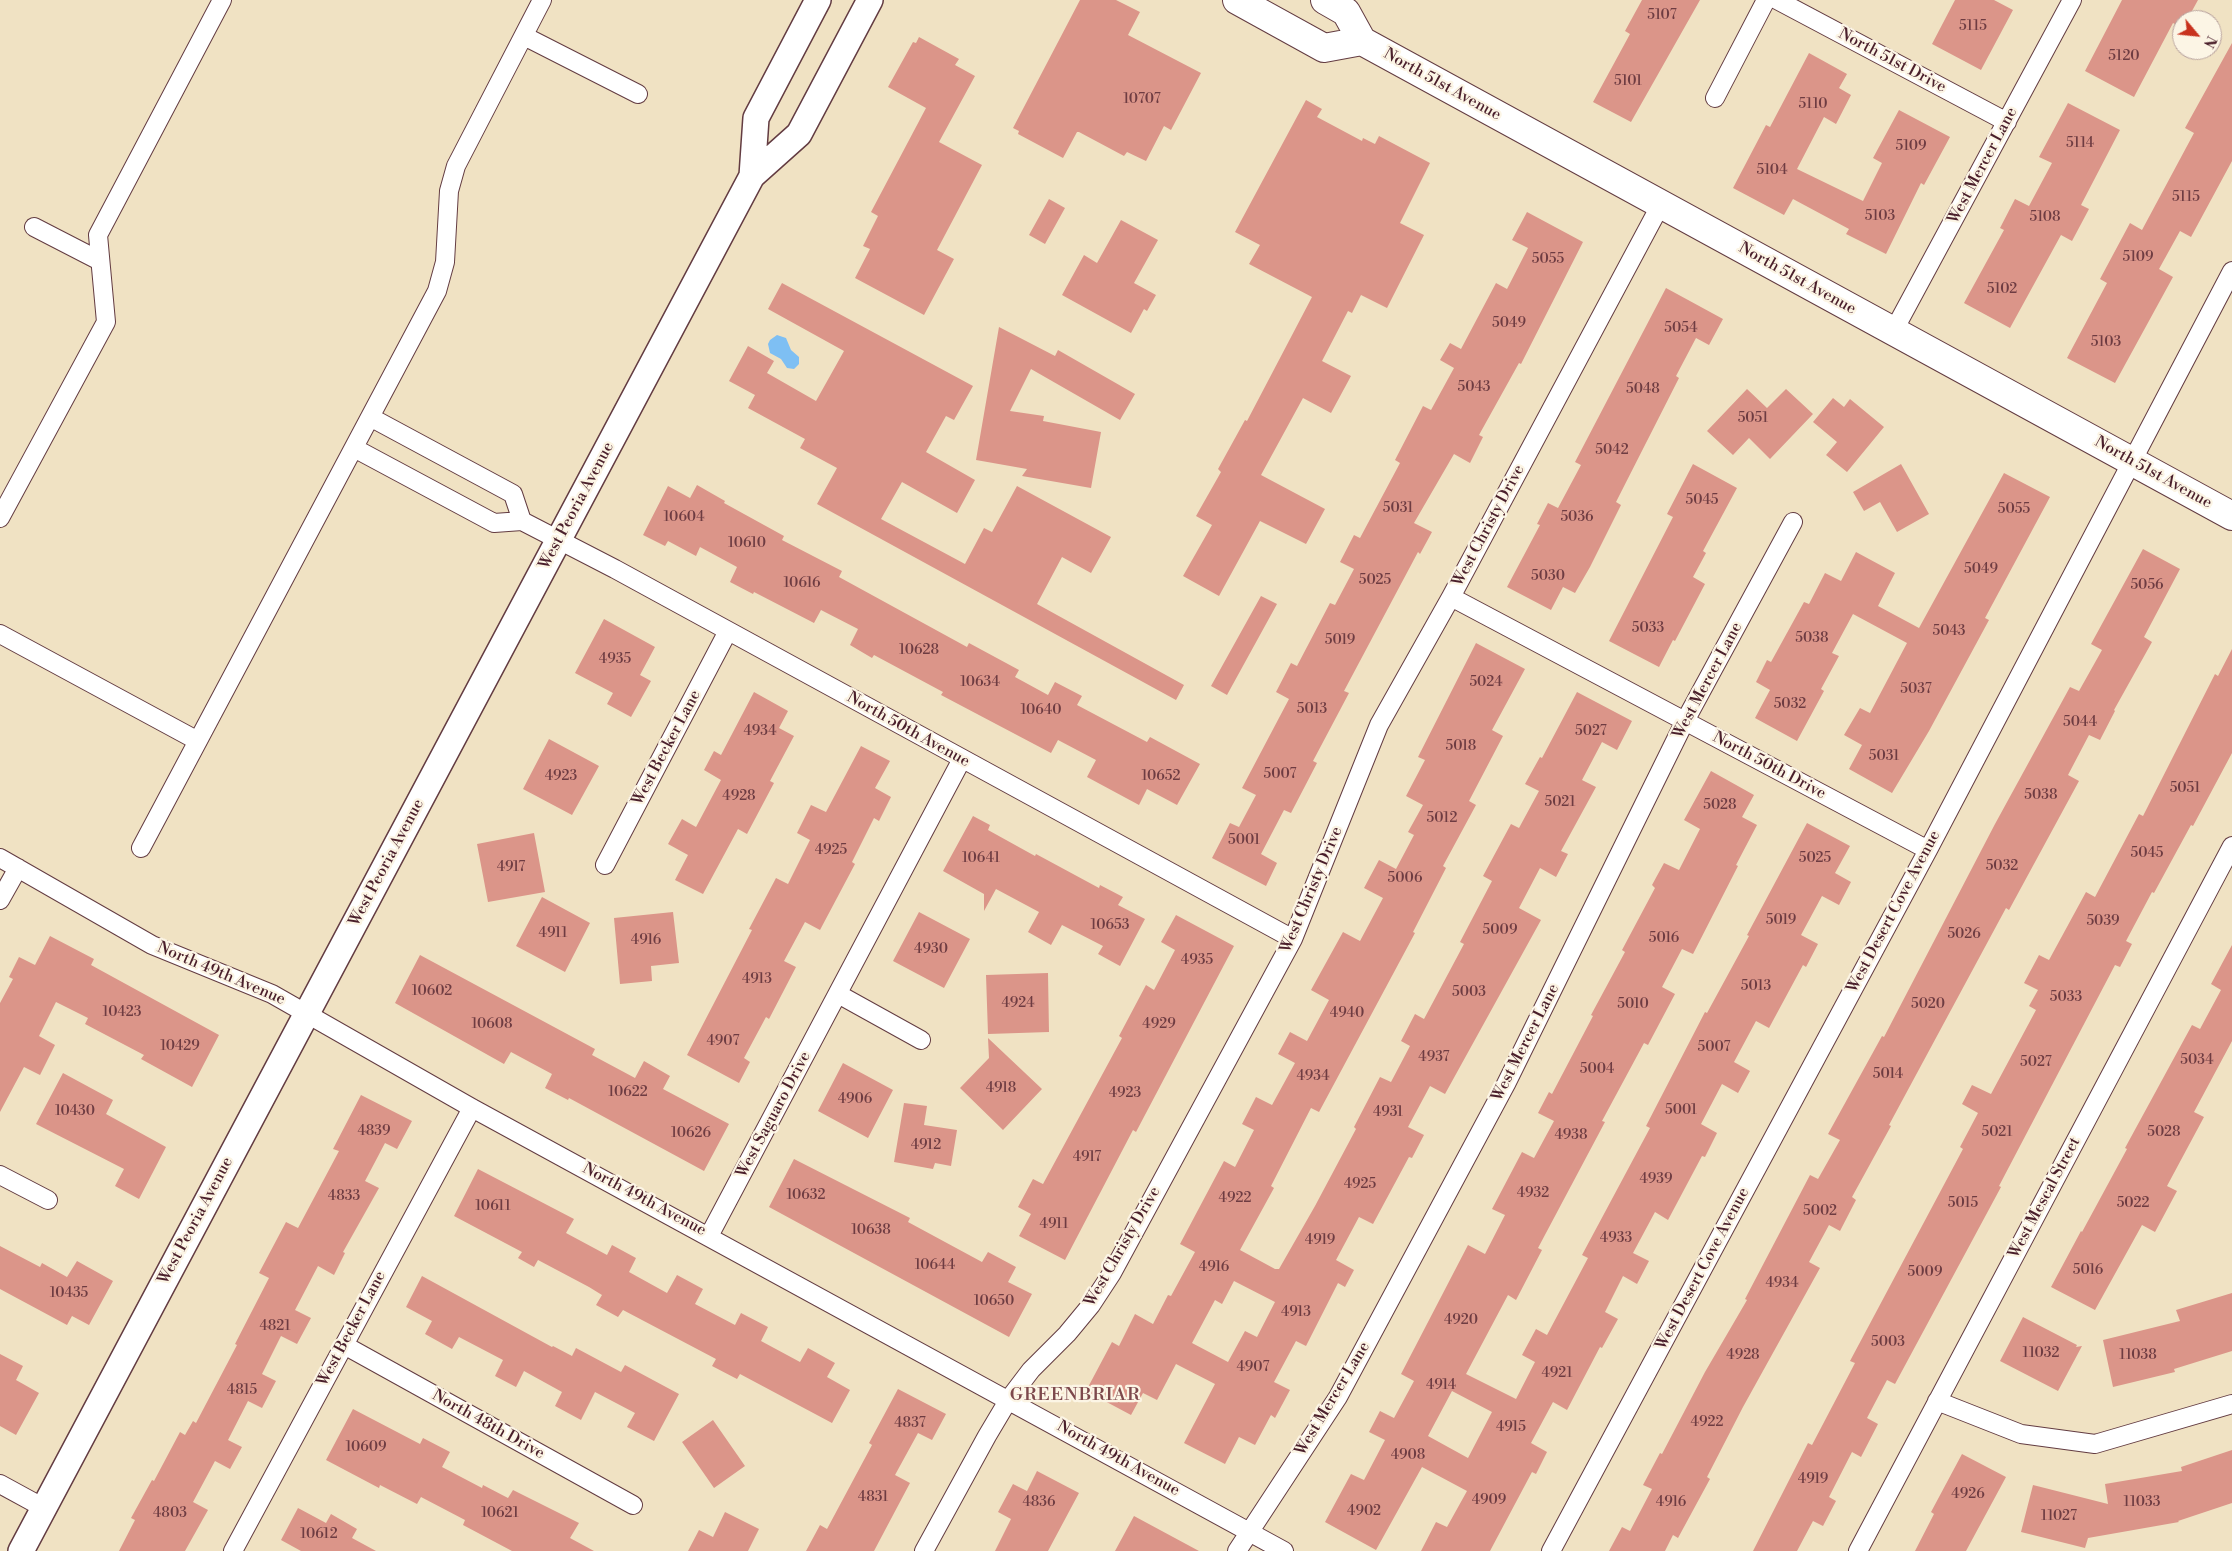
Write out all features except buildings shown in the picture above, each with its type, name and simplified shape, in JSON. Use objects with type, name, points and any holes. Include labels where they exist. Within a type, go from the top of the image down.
[{"type":"main road","name":"West Peoria Avenue","points":[[752,176],[756,118],[818,0]]},
{"type":"main road","name":"West Peoria Avenue","points":[[21,1551],[752,176],[799,134],[870,0]]},
{"type":"main road","points":[[1237,0],[1324,48],[1362,41],[1346,12],[1325,0]]},
{"type":"main road","name":"North 51st Avenue","points":[[1362,41],[2232,516]]},
{"type":"street","points":[[0,518],[106,322],[98,235],[222,0]]},
{"type":"street","points":[[141,848],[437,291],[444,262],[449,191],[456,166],[542,0]]},
{"type":"street","points":[[1715,98],[1766,0]]},
{"type":"street","name":"North 51st Drive","points":[[1777,0],[2007,122]]},
{"type":"street","name":"West Mercer Lane","points":[[1893,332],[2072,0]]},
{"type":"street","points":[[524,36],[638,94]]},
{"type":"street","name":"West Christy Drive","points":[[924,1551],[1009,1399],[1031,1370],[1067,1334],[1091,1305],[1112,1273],[1293,939],[1380,724],[1451,597],[1661,204]]},
{"type":"street","points":[[34,227],[100,261]]},
{"type":"street","name":"West Desert Cove Avenue","points":[[1551,1551],[1928,850],[2131,460],[2232,271]]},
{"type":"street","points":[[354,448],[494,523],[522,521],[513,494],[370,417]]},
{"type":"street","name":"North 50th Avenue","points":[[522,521],[1293,939]]},
{"type":"street","name":"West Mercer Lane","points":[[1237,1551],[1248,1531],[1319,1430],[1338,1397],[1545,1008],[1580,931],[1685,721],[1793,522]]},
{"type":"street","name":"North 50th Drive","points":[[1451,597],[1928,850]]},
{"type":"street","name":"West Becker Lane","points":[[605,865],[728,631]]},
{"type":"street","points":[[0,634],[198,741]]},
{"type":"street","name":"West Saguaro Drive","points":[[709,1236],[962,760]]},
{"type":"street","name":"West Mescal Street","points":[[1858,1551],[2232,846]]},
{"type":"street","name":"North 49th Avenue","points":[[0,858],[152,945],[272,994],[472,1108],[1009,1399],[1284,1551]]},
{"type":"street","points":[[0,900],[18,868]]},
{"type":"street","points":[[838,994],[921,1040]]},
{"type":"street","name":"West Becker Lane","points":[[233,1551],[472,1108]]},
{"type":"street","points":[[0,1175],[48,1200]]},
{"type":"street","name":"North 48th Drive","points":[[344,1345],[632,1505]]},
{"type":"street","points":[[1937,1401],[2021,1434],[2095,1444],[2232,1404]]},
{"type":"street","points":[[0,1484],[44,1508]]},
{"type":"water","points":[[777,335],[786,338],[791,350],[799,357],[799,364],[794,369],[787,368],[781,359],[770,353],[768,344]]},
{"type":"district","name":"GREENBRIAR","points":[[1075,1396]]}]
